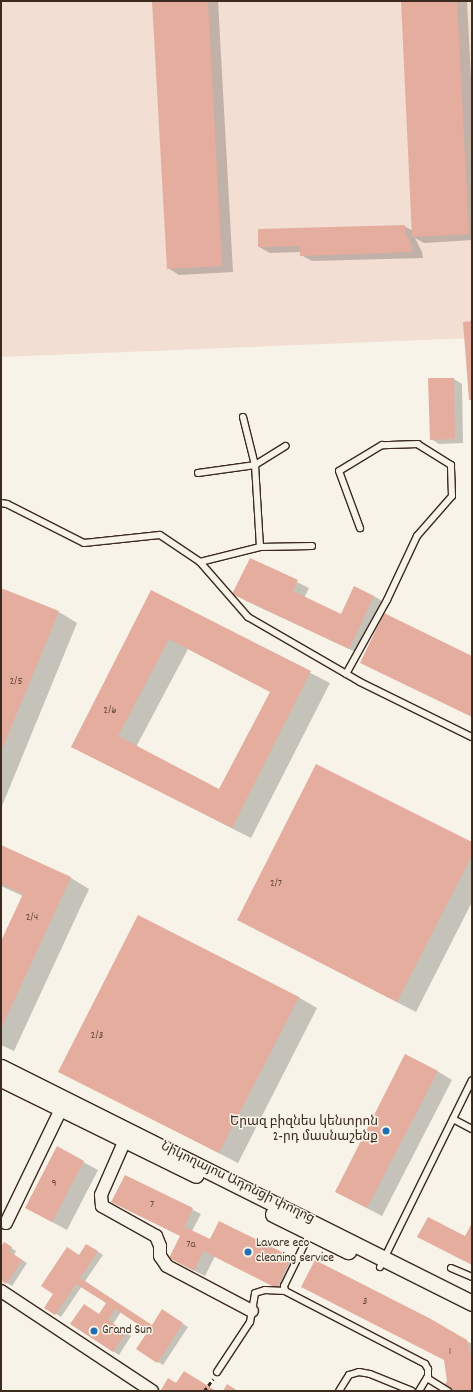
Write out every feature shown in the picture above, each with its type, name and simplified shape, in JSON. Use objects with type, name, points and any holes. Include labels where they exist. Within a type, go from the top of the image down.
[{"type":"street","name":"Նիկողայոս Ադոնցի փողոց","points":[[1,1067],[382,1262],[472,1314]]},
{"type":"street","name":"Նիկողայոս Ադոնցի փողոց","points":[[1,1079],[310,1233],[382,1262],[472,1303]]},
{"type":"street","points":[[6,1223],[61,1109]]},
{"type":"street","points":[[125,1140],[101,1195],[102,1206],[156,1236],[160,1246],[160,1256],[168,1266],[252,1311]]},
{"type":"street","points":[[1,1291],[152,1391]]},
{"type":"lane","points":[[243,417],[254,465],[260,546]]},
{"type":"lane","points":[[346,674],[387,600],[417,536],[452,496],[451,465],[418,444],[382,445],[339,471],[360,528]]},
{"type":"lane","points":[[198,473],[254,465],[286,446]]},
{"type":"lane","points":[[1,503],[7,504],[84,543],[160,535],[200,562],[248,617],[346,674],[472,737]]},
{"type":"lane","points":[[200,562],[260,546],[312,546]]},
{"type":"lane","points":[[382,1262],[472,1080]]},
{"type":"lane","points":[[453,1119],[472,1129]]},
{"type":"lane","points":[[285,1291],[284,1286],[310,1233]]},
{"type":"lane","points":[[451,1268],[472,1277]]},
{"type":"lane","points":[[217,1372],[250,1322],[255,1294],[260,1291],[285,1291],[425,1364],[428,1370],[428,1378],[419,1391]]},
{"type":"lane","points":[[339,1391],[349,1375],[359,1372],[370,1374],[412,1391]]},
{"type":"lane","points":[[428,1378],[448,1391]]},
{"type":"path","points":[[204,1391],[208,1386]]},
{"type":"shaded area","points":[[1,1],[472,1],[472,338],[1,357]]},
{"type":"building","points":[[152,1],[208,1],[222,266],[167,269]]},
{"type":"building","points":[[401,1],[457,1],[469,234],[412,237]]},
{"type":"building","points":[[405,225],[405,233],[412,245],[412,252],[300,256],[300,246],[258,247],[258,229]]},
{"type":"building","points":[[472,321],[472,400],[469,400],[463,322]]},
{"type":"building","points":[[428,378],[454,378],[455,439],[430,440]]},
{"type":"building","points":[[250,558],[298,580],[293,591],[341,614],[354,586],[374,596],[349,649],[232,594]]},
{"type":"building","points":[[1,588],[59,611],[1,752]]},
{"type":"building","points":[[151,590],[311,671],[232,828],[71,747]],"holes":[[[169,639],[270,692],[219,789],[118,736]]]},
{"type":"building","points":[[384,613],[472,656],[472,717],[360,663]]},
{"type":"building","points":[[316,764],[472,842],[472,855],[397,1002],[237,920]]},
{"type":"building","points":[[1,845],[71,877],[1,1029],[1,941],[23,894],[1,884]]},
{"type":"building","points":[[138,915],[299,997],[219,1153],[58,1072]]},
{"type":"building","name":"Երազ բիզնես կենտրոն 2-րդ մասնաշենք","points":[[405,1054],[438,1071],[367,1208],[335,1192]]},
{"type":"building","points":[[57,1146],[84,1161],[52,1222],[25,1208]]},
{"type":"building","points":[[125,1175],[193,1208],[181,1234],[185,1227],[210,1239],[219,1221],[292,1257],[276,1288],[203,1251],[194,1271],[169,1258],[180,1236],[111,1202]]},
{"type":"building","points":[[428,1217],[465,1236],[472,1223],[472,1265],[417,1237]]},
{"type":"building","points":[[4,1242],[12,1247],[9,1251],[22,1260],[6,1284],[1,1280],[1,1247]]},
{"type":"building","points":[[86,1244],[98,1251],[80,1278],[152,1325],[162,1309],[183,1323],[157,1363],[136,1349],[148,1331],[115,1309],[108,1320],[126,1332],[113,1352],[70,1324],[84,1304],[99,1314],[106,1303],[76,1284],[55,1315],[44,1308],[53,1294],[41,1286],[67,1247],[79,1255]]},
{"type":"building","points":[[315,1260],[429,1318],[467,1340],[472,1362],[472,1391],[441,1391],[447,1381],[444,1360],[301,1287]]},
{"type":"building","points":[[184,1371],[216,1391],[161,1390],[168,1378],[176,1383]]},
{"type":"building","points":[[227,1384],[238,1391],[223,1391]]},
{"type":"place","name":"Երազ բիզնես կենտրոն 2-րդ մասնաշենք","points":[[386,1131]]},
{"type":"place","name":"Lavare eco cleaning service","points":[[248,1252]]},
{"type":"place","name":"Grand Sun","points":[[94,1331]]}]
